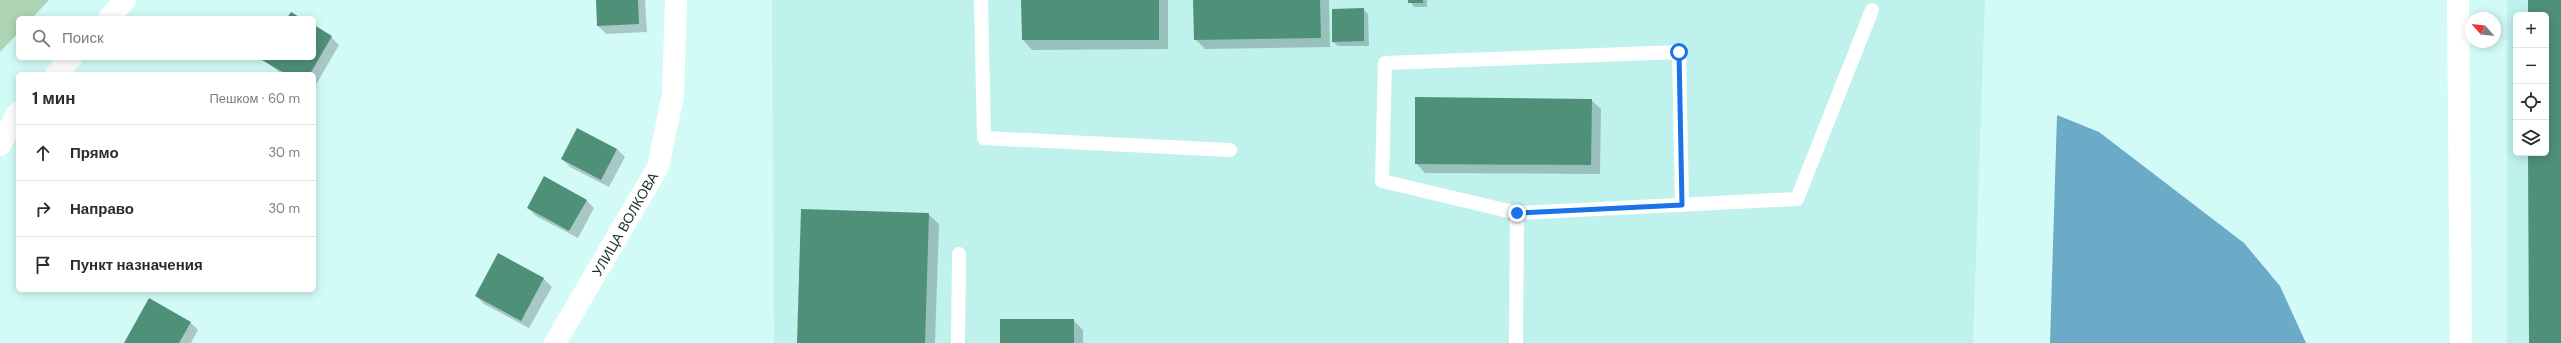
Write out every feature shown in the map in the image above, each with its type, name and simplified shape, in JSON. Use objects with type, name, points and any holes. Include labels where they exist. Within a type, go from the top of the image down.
[{"type":"street","points":[[111,16],[125,0]]},
{"type":"street","name":"УЛИЦА ВОЛКОВА","points":[[555,343],[658,167],[673,95],[676,0]]},
{"type":"street","points":[[2458,0],[2461,343]]},
{"type":"street","points":[[58,72],[69,60]]},
{"type":"street","points":[[0,144],[16,116]]},
{"type":"lane","points":[[981,0],[984,138],[1230,150]]},
{"type":"lane","points":[[1682,205],[1679,52],[1385,63],[1382,181],[1517,213],[1797,200],[1872,10]]},
{"type":"lane","points":[[1516,343],[1517,213]]},
{"type":"lane","points":[[958,343],[959,254]]},
{"type":"shaded area","points":[[772,0],[1985,0],[1973,343],[774,343]]},
{"type":"shaded area","points":[[2507,0],[2561,0],[2561,343],[2507,343]]},
{"type":"shaded area","points":[[2057,115],[2099,132],[2244,243],[2280,286],[2306,343],[2050,343]]},
{"type":"green space","points":[[0,0],[49,0],[34,16],[16,16],[16,35],[0,52]]},
{"type":"building","points":[[596,0],[638,0],[639,24],[597,26]]},
{"type":"building","points":[[1021,0],[1159,0],[1159,40],[1022,40]]},
{"type":"building","points":[[1193,0],[1320,0],[1321,38],[1194,40]]},
{"type":"building","points":[[1408,0],[1423,0],[1423,3],[1408,3]]},
{"type":"building","points":[[2528,0],[2561,0],[2561,343],[2529,343],[2528,156],[2549,156],[2549,12],[2528,12]]},
{"type":"building","points":[[1364,8],[1364,41],[1332,42],[1332,9]]},
{"type":"building","points":[[291,12],[298,16],[288,16]]},
{"type":"building","points":[[316,26],[332,36],[311,72],[283,72],[262,60],[316,60]]},
{"type":"building","points":[[1415,97],[1592,99],[1591,165],[1415,164]]},
{"type":"building","points":[[577,128],[617,149],[601,180],[561,159]]},
{"type":"building","points":[[544,176],[587,200],[569,231],[527,208]]},
{"type":"building","points":[[801,209],[929,213],[925,343],[797,343]]},
{"type":"building","points":[[498,253],[544,278],[521,321],[475,296]]},
{"type":"building","points":[[149,298],[191,322],[179,343],[124,343]]},
{"type":"building","points":[[1000,319],[1074,319],[1074,343],[1000,343]]},
{"type":"route","points":[[1517,213],[1682,205],[1679,52]]}]
